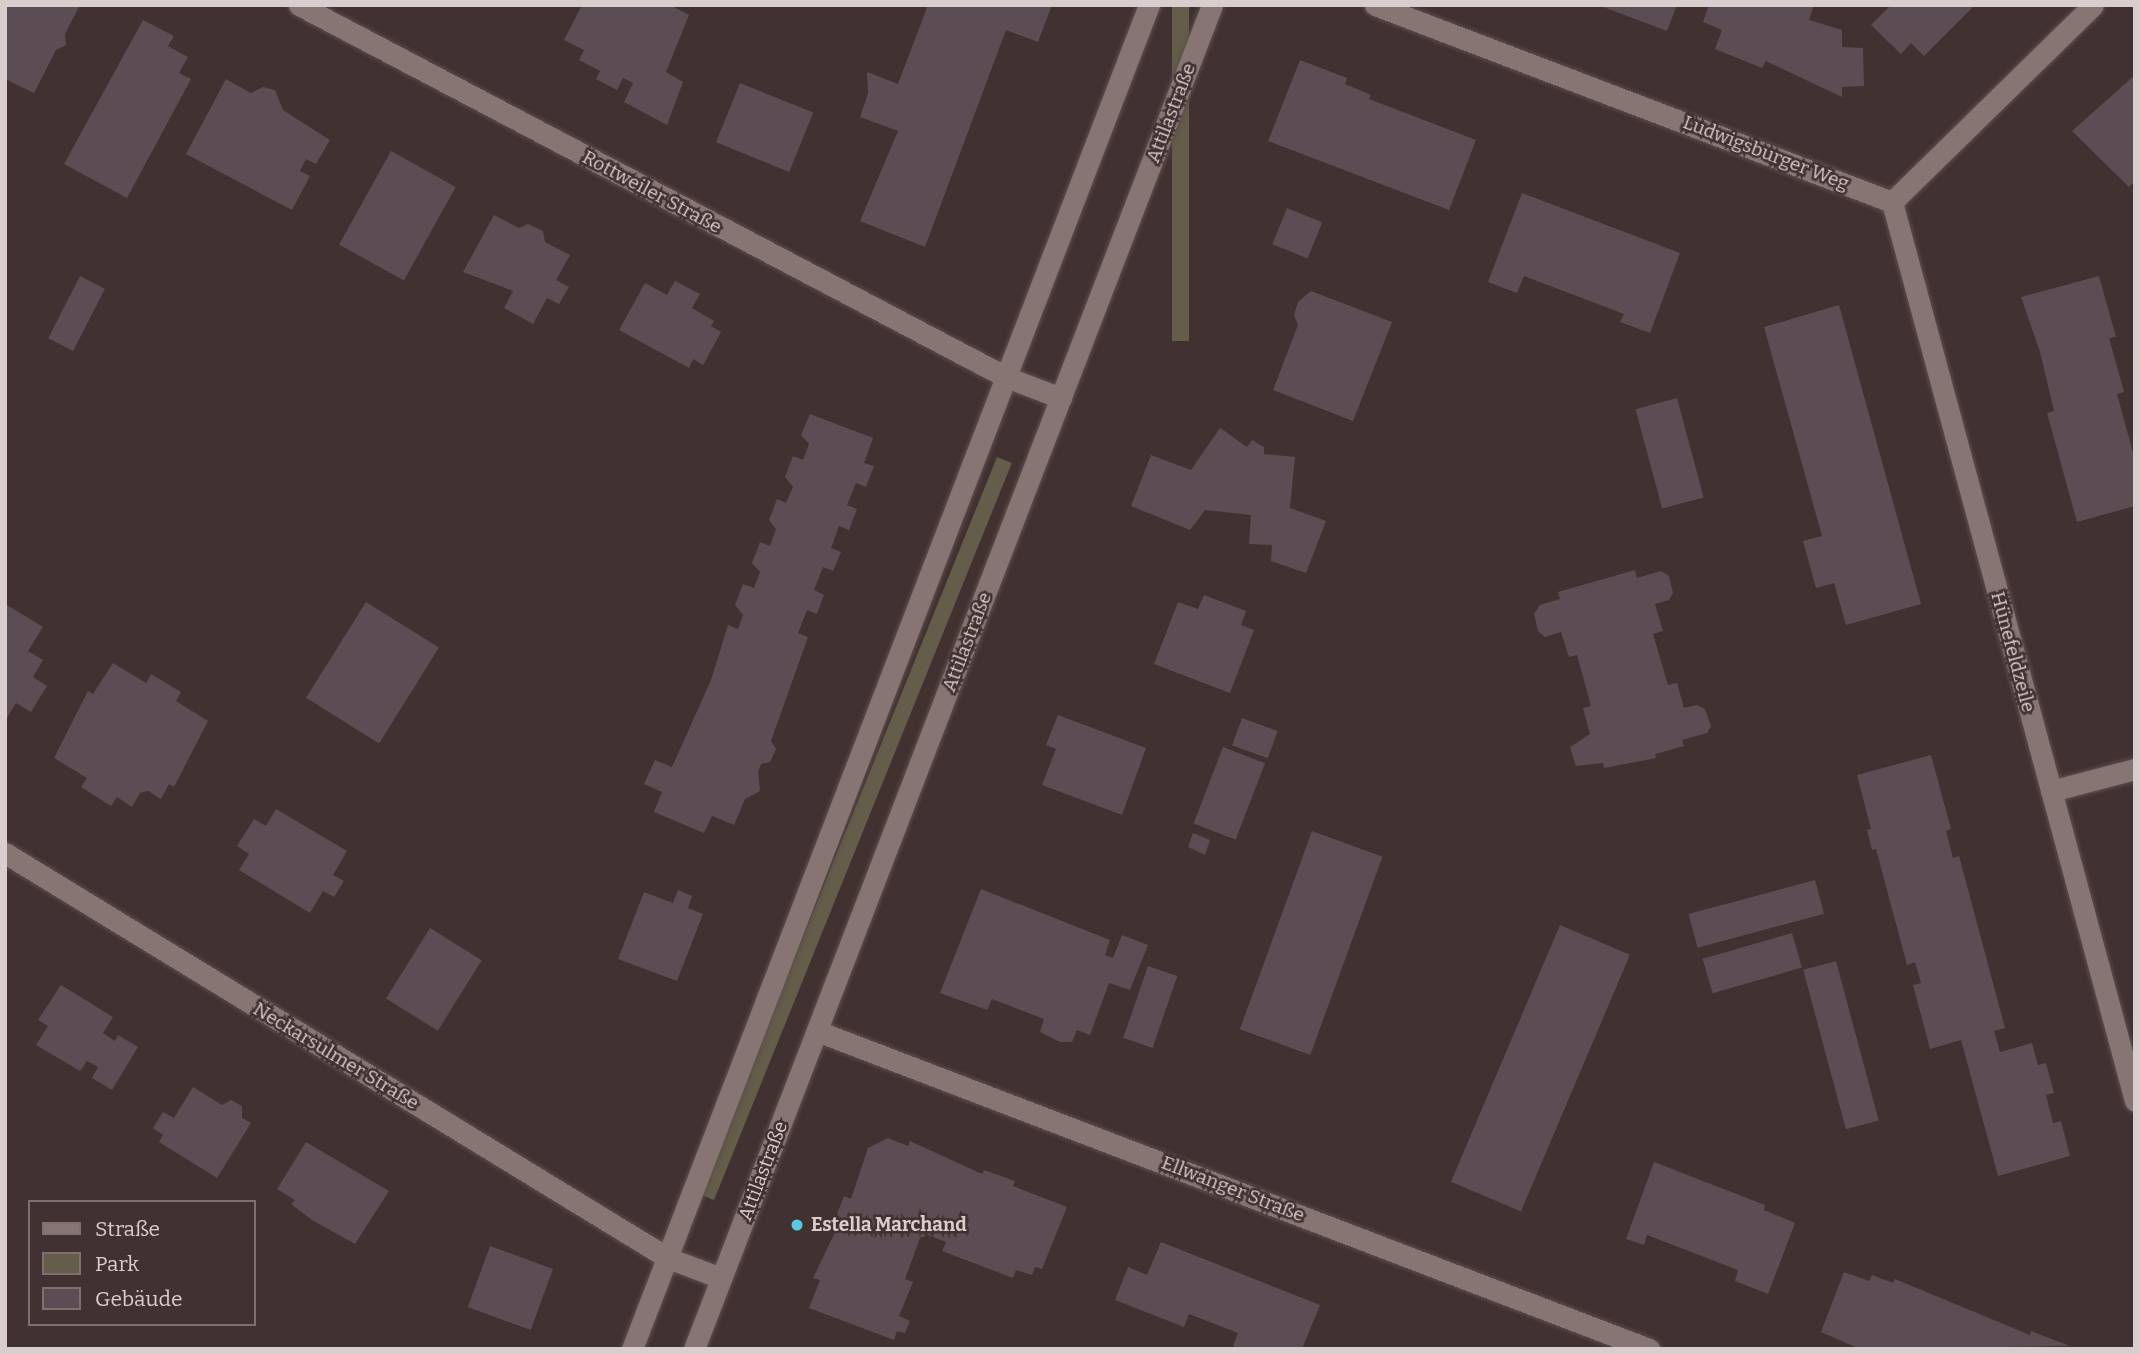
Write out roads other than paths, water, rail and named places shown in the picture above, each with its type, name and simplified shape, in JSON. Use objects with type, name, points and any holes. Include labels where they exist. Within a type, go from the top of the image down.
[{"type":"street","name":"Rottweiler Straße","points":[[299,5],[1006,377],[1061,398]]},
{"type":"street","points":[[632,1349],[1149,5]]},
{"type":"street","name":"Attilastraße","points":[[694,1349],[1212,5]]},
{"type":"street","name":"Ludwigsburger Weg","points":[[1375,5],[1892,202]]},
{"type":"street","points":[[1892,202],[2093,5]]},
{"type":"street","name":"Hünefeldzeile","points":[[1892,202],[2135,1101]]},
{"type":"street","points":[[2051,792],[2135,769]]},
{"type":"street","name":"Neckarsulmer Straße","points":[[5,853],[668,1258]]},
{"type":"street","name":"Ellwanger Straße","points":[[817,1031],[1597,1339],[1649,1349]]},
{"type":"street","points":[[668,1258],[721,1278]]},
{"type":"place","name":"Estella Marchand","points":[[797,1225]]}]
